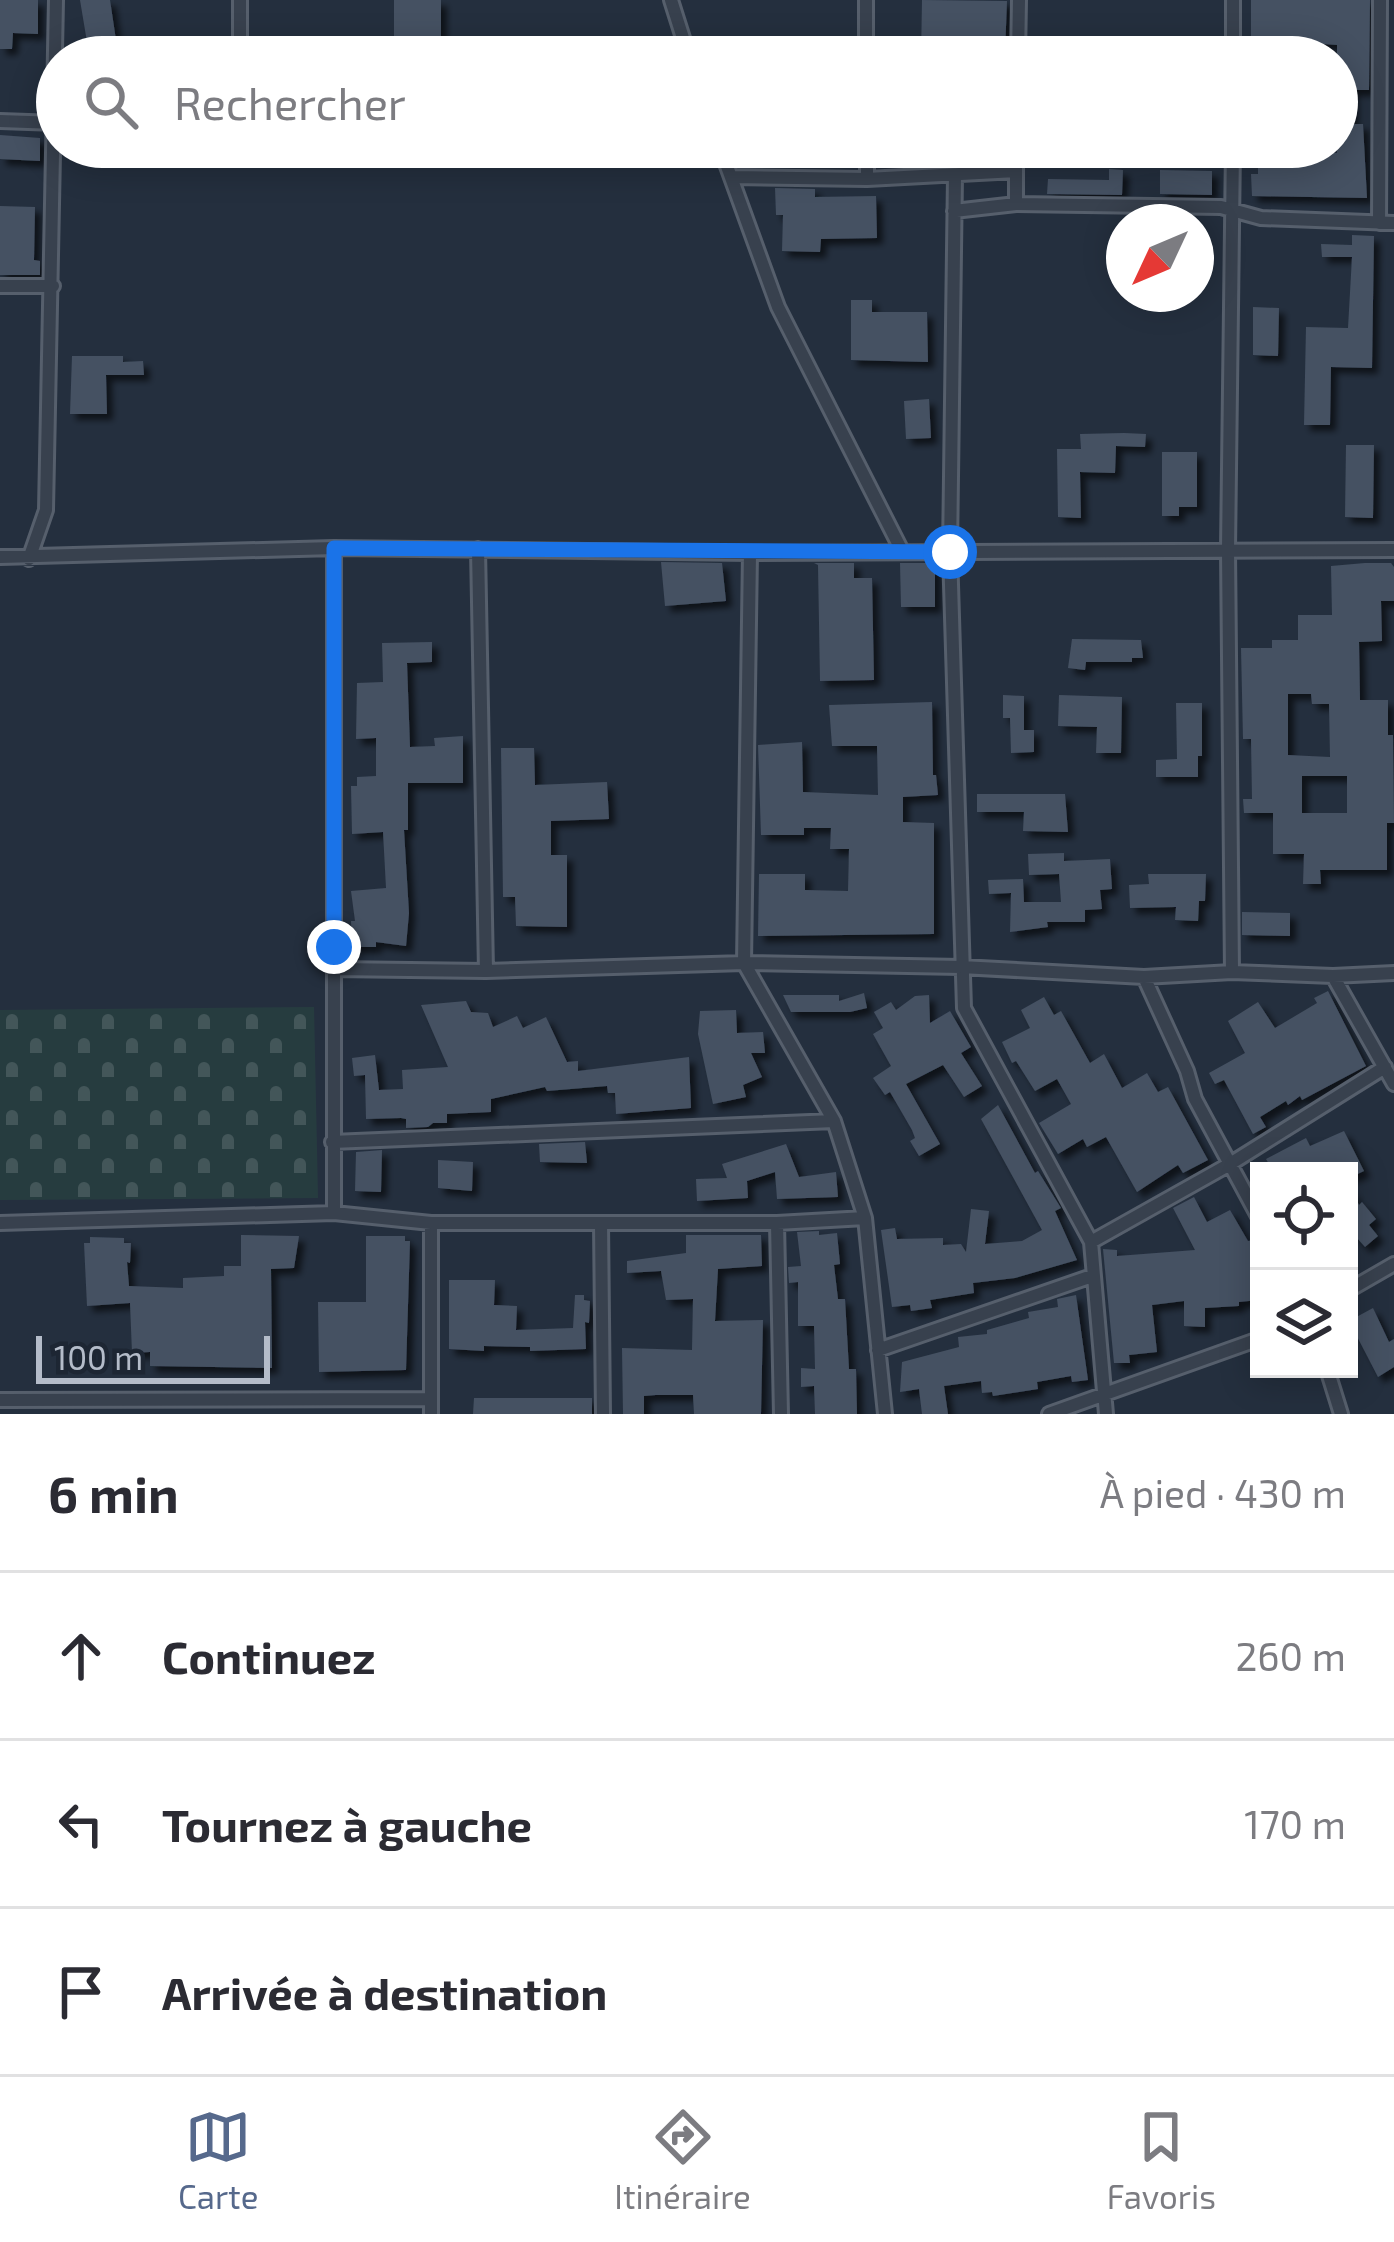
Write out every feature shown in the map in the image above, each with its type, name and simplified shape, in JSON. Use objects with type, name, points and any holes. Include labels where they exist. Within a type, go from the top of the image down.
[{"type":"street","points":[[56,0],[56,36]]},
{"type":"street","points":[[240,0],[240,36]]},
{"type":"street","points":[[671,0],[682,36]]},
{"type":"street","points":[[866,0],[866,36]]},
{"type":"street","points":[[1018,36],[1019,0]]},
{"type":"street","points":[[1233,0],[1233,36]]},
{"type":"street","points":[[1378,223],[1380,0]]},
{"type":"street","points":[[0,122],[36,123]]},
{"type":"street","points":[[28,559],[46,510],[55,168]]},
{"type":"street","points":[[728,168],[778,307],[902,551]]},
{"type":"street","points":[[867,168],[867,179]]},
{"type":"street","points":[[1232,972],[1228,550],[1233,168]]},
{"type":"street","points":[[732,177],[867,179],[1016,171],[1016,204]]},
{"type":"street","points":[[955,176],[950,552],[961,967],[967,1014],[1090,1242],[1106,1414]]},
{"type":"street","points":[[954,211],[1016,204],[1233,208],[1262,218],[1394,223]]},
{"type":"street","points":[[0,286],[53,286]]},
{"type":"street","points":[[0,557],[334,548],[750,553],[1394,550]]},
{"type":"street","points":[[334,548],[334,1214]]},
{"type":"street","points":[[478,549],[486,971]]},
{"type":"street","points":[[750,553],[744,962],[834,1120],[865,1218],[886,1414]]},
{"type":"street","points":[[334,970],[486,971],[744,962],[1144,977],[1394,973]]},
{"type":"street","points":[[1333,976],[1394,1084]]},
{"type":"street","points":[[1144,977],[1195,1099],[1250,1201]]},
{"type":"street","points":[[1090,1242],[1385,1067]]},
{"type":"street","points":[[332,1142],[834,1120]]},
{"type":"street","points":[[0,1223],[334,1214],[431,1223],[865,1218]]},
{"type":"street","points":[[777,1222],[781,1414]]},
{"type":"street","points":[[0,1400],[431,1406],[431,1223]]},
{"type":"street","points":[[601,1223],[604,1414]]},
{"type":"street","points":[[1358,1285],[1394,1264]]},
{"type":"street","points":[[878,1350],[1092,1276]]},
{"type":"street","points":[[1049,1414],[1250,1342]]},
{"type":"street","points":[[1330,1378],[1341,1414]]},
{"type":"green space","points":[[314,1007],[318,1198],[0,1200],[0,1010]]},
{"type":"building","points":[[0,0],[38,0],[38,34],[13,33],[12,49],[0,49]]},
{"type":"building","points":[[80,0],[110,0],[115,36],[86,36]]},
{"type":"building","points":[[394,0],[441,0],[441,36],[394,36]]},
{"type":"building","points":[[922,0],[1007,1],[1006,36],[921,36]]},
{"type":"building","points":[[1251,0],[1370,0],[1369,90],[1358,90],[1358,36],[1251,36]]},
{"type":"building","points":[[1358,124],[1363,124],[1367,198],[1252,196],[1251,174],[1258,174],[1258,168],[1358,168]]},
{"type":"building","points":[[0,135],[36,138],[36,161],[0,159]]},
{"type":"building","points":[[1109,169],[1123,170],[1122,195],[1047,194],[1048,179],[1109,180]]},
{"type":"building","points":[[1160,170],[1212,171],[1212,195],[1160,194]]},
{"type":"building","points":[[775,188],[815,189],[815,197],[876,196],[877,238],[821,239],[820,252],[782,251],[783,215],[776,215]]},
{"type":"building","points":[[0,206],[35,207],[34,260],[40,261],[40,275],[0,275]]},
{"type":"building","points":[[1352,235],[1374,236],[1372,368],[1331,367],[1330,425],[1304,425],[1306,327],[1348,328],[1352,257],[1322,257],[1321,244],[1352,245]]},
{"type":"building","points":[[851,300],[872,300],[872,312],[927,312],[928,362],[851,360]]},
{"type":"building","points":[[1253,307],[1279,308],[1278,356],[1253,355]]},
{"type":"building","points":[[72,356],[143,361],[144,375],[106,375],[107,414],[70,414]]},
{"type":"building","points":[[929,399],[931,438],[906,439],[904,401]]},
{"type":"building","points":[[1080,434],[1146,434],[1145,447],[1116,446],[1115,473],[1080,472],[1081,518],[1058,517],[1057,449],[1081,449]]},
{"type":"building","points":[[1346,445],[1374,445],[1373,518],[1345,517]]},
{"type":"building","points":[[1162,452],[1197,452],[1197,507],[1179,507],[1179,516],[1162,516]]},
{"type":"building","points":[[661,562],[722,563],[726,601],[665,606]]},
{"type":"building","points":[[814,563],[854,563],[854,578],[872,578],[874,680],[820,681],[818,565]]},
{"type":"building","points":[[900,563],[935,563],[935,607],[901,607]]},
{"type":"building","points":[[1391,563],[1394,567],[1394,601],[1381,601],[1382,641],[1359,642],[1360,700],[1388,700],[1394,823],[1387,823],[1387,870],[1320,870],[1321,884],[1303,884],[1304,854],[1273,854],[1273,813],[1244,813],[1243,799],[1252,799],[1251,739],[1243,739],[1241,648],[1272,648],[1272,640],[1298,640],[1298,615],[1332,615],[1331,566]],"holes":[[[1288,694],[1311,694],[1312,704],[1329,704],[1330,757],[1288,755]],[[1302,776],[1347,776],[1347,813],[1302,813]]]},
{"type":"building","points":[[1072,639],[1141,640],[1143,658],[1086,662],[1085,670],[1068,668]]},
{"type":"building","points":[[432,642],[432,662],[407,663],[410,747],[435,746],[434,738],[463,736],[463,783],[408,783],[406,946],[376,942],[376,947],[352,947],[351,891],[386,888],[383,832],[352,834],[351,786],[357,786],[357,777],[376,776],[376,738],[356,739],[357,683],[383,682],[382,643]]},
{"type":"building","points":[[1003,695],[1024,696],[1024,730],[1034,730],[1034,752],[1011,753],[1010,718],[1003,718]]},
{"type":"building","points":[[1059,695],[1122,697],[1121,753],[1096,753],[1097,727],[1058,726]]},
{"type":"building","points":[[932,702],[933,775],[938,795],[903,797],[903,822],[934,823],[934,934],[758,936],[759,874],[805,874],[805,890],[848,891],[849,849],[830,849],[831,828],[804,828],[804,835],[761,835],[758,745],[802,742],[803,792],[878,795],[877,746],[832,746],[829,705]]},
{"type":"building","points":[[1176,703],[1202,703],[1198,777],[1156,777],[1156,760],[1177,759]]},
{"type":"building","points":[[501,748],[534,748],[535,785],[607,782],[609,819],[551,821],[551,855],[567,855],[567,927],[516,926],[515,897],[503,897]]},
{"type":"building","points":[[977,794],[1065,794],[1068,832],[1023,831],[1024,812],[977,812]]},
{"type":"building","points":[[1064,853],[1064,861],[1110,859],[1112,889],[1100,890],[1102,909],[1085,910],[1085,922],[1047,922],[1048,927],[1010,932],[1011,893],[989,894],[988,880],[1023,879],[1024,902],[1061,902],[1059,874],[1029,875],[1028,854]]},
{"type":"building","points":[[1148,874],[1206,874],[1198,921],[1175,920],[1176,907],[1130,908],[1129,885],[1149,884]]},
{"type":"building","points":[[1242,912],[1290,913],[1290,936],[1242,935]]},
{"type":"building","points":[[1328,991],[1366,1066],[1302,1100],[1300,1096],[1288,1105],[1286,1101],[1260,1117],[1266,1127],[1253,1134],[1224,1080],[1215,1084],[1209,1073],[1245,1053],[1228,1021],[1258,1002],[1275,1028]]},
{"type":"building","points":[[864,993],[867,1008],[850,1012],[791,1012],[783,995],[839,995],[839,1001]]},
{"type":"building","points":[[929,995],[930,1023],[950,1011],[971,1047],[961,1053],[982,1086],[964,1097],[943,1065],[906,1084],[940,1144],[919,1156],[910,1141],[915,1138],[912,1130],[890,1092],[885,1095],[873,1078],[891,1066],[873,1034],[883,1028],[874,1012],[891,1002],[896,1010],[915,996]]},
{"type":"building","points":[[1044,997],[1054,1015],[1061,1011],[1090,1063],[1104,1054],[1122,1088],[1147,1073],[1158,1092],[1168,1087],[1208,1160],[1183,1173],[1178,1165],[1137,1192],[1106,1137],[1087,1147],[1083,1139],[1058,1154],[1039,1123],[1071,1104],[1057,1079],[1035,1091],[1002,1042],[1030,1028],[1021,1010]]},
{"type":"building","points":[[466,1001],[471,1012],[488,1013],[493,1027],[517,1016],[523,1028],[546,1017],[567,1062],[578,1061],[578,1071],[689,1057],[691,1108],[616,1114],[615,1093],[608,1093],[607,1086],[547,1091],[545,1087],[491,1099],[491,1112],[447,1114],[447,1123],[428,1127],[406,1128],[406,1119],[401,1118],[366,1119],[365,1075],[354,1076],[352,1058],[375,1055],[379,1090],[403,1089],[402,1070],[448,1067],[421,1005]]},
{"type":"building","points":[[736,1010],[737,1033],[763,1032],[765,1053],[751,1053],[762,1077],[743,1085],[746,1097],[713,1104],[698,1034],[700,1011]]},
{"type":"building","points":[[998,1105],[1035,1173],[1038,1171],[1061,1208],[1055,1211],[1077,1260],[1015,1278],[973,1283],[974,1293],[930,1300],[932,1308],[892,1307],[881,1230],[895,1228],[897,1239],[943,1238],[943,1245],[961,1244],[966,1252],[971,1209],[989,1211],[985,1244],[1022,1241],[1042,1230],[981,1119]]},
{"type":"building","points":[[1344,1131],[1364,1171],[1358,1174],[1358,1162],[1266,1159],[1306,1138],[1310,1146]]},
{"type":"building","points":[[585,1142],[587,1163],[540,1162],[539,1144]]},
{"type":"building","points":[[786,1144],[799,1177],[836,1172],[838,1197],[777,1199],[775,1172],[747,1181],[748,1198],[697,1201],[696,1179],[727,1178],[722,1164]]},
{"type":"building","points":[[382,1150],[381,1192],[355,1191],[356,1152]]},
{"type":"building","points":[[438,1160],[473,1162],[472,1191],[438,1188]]},
{"type":"building","points":[[1194,1197],[1207,1222],[1230,1210],[1250,1241],[1250,1301],[1205,1308],[1205,1327],[1184,1326],[1184,1301],[1152,1305],[1157,1352],[1129,1355],[1130,1363],[1114,1363],[1103,1249],[1117,1250],[1117,1256],[1195,1250],[1173,1208]]},
{"type":"building","points":[[1362,1202],[1376,1219],[1369,1225],[1378,1236],[1365,1247],[1358,1239],[1358,1203]]},
{"type":"building","points":[[819,1231],[819,1235],[837,1233],[840,1264],[834,1265],[838,1299],[845,1299],[849,1369],[856,1369],[857,1414],[815,1414],[814,1386],[801,1387],[801,1368],[815,1369],[814,1326],[798,1326],[798,1282],[789,1283],[788,1267],[801,1266],[797,1232]]},
{"type":"building","points":[[241,1235],[299,1236],[294,1268],[271,1269],[272,1368],[150,1366],[150,1352],[132,1353],[130,1303],[87,1306],[84,1243],[90,1243],[90,1237],[124,1238],[124,1243],[131,1243],[129,1286],[183,1288],[183,1278],[224,1276],[224,1266],[241,1266]]},
{"type":"building","points":[[686,1235],[761,1235],[762,1266],[718,1269],[715,1321],[763,1320],[761,1414],[694,1414],[693,1395],[656,1395],[644,1396],[644,1414],[623,1414],[622,1348],[692,1350],[693,1299],[666,1300],[661,1271],[627,1273],[627,1261],[686,1253]]},
{"type":"building","points":[[366,1236],[405,1236],[410,1241],[406,1370],[319,1372],[318,1302],[366,1302]]},
{"type":"building","points":[[449,1280],[495,1280],[494,1305],[517,1306],[516,1330],[573,1328],[575,1295],[584,1295],[590,1301],[586,1349],[449,1349]]},
{"type":"building","points":[[1076,1295],[1088,1380],[1072,1382],[1071,1376],[1037,1382],[1038,1389],[993,1396],[982,1393],[981,1381],[944,1386],[948,1414],[922,1414],[919,1389],[900,1392],[902,1362],[959,1347],[958,1337],[987,1334],[987,1330],[1029,1318],[1028,1312],[1058,1307],[1057,1299]]},
{"type":"building","points":[[1373,1308],[1389,1342],[1394,1339],[1394,1367],[1378,1377],[1358,1338],[1358,1316]]},
{"type":"building","points":[[474,1398],[592,1398],[592,1414],[473,1414]]},
{"type":"route","points":[[334,947],[334,548],[950,552]]}]
